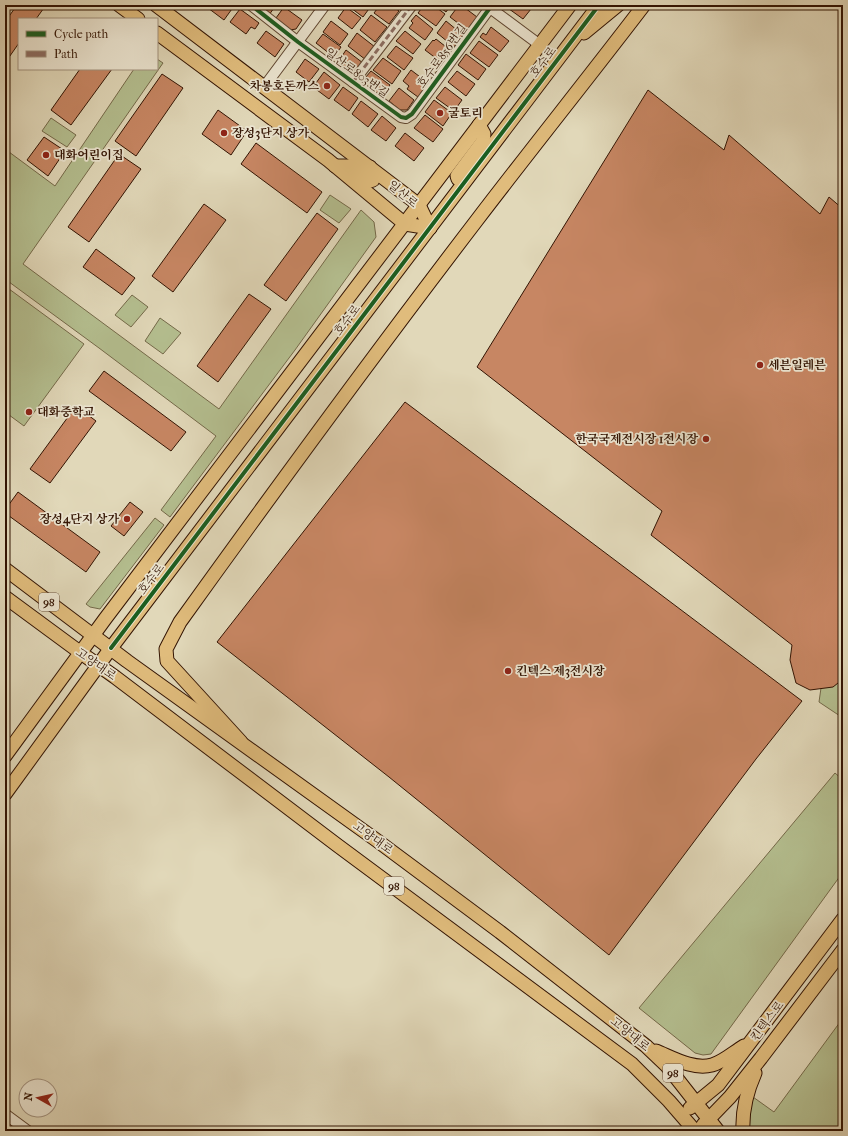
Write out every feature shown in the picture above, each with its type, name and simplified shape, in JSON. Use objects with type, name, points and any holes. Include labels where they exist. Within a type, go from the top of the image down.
[{"type":"main road","points":[[119,5],[137,18]]},
{"type":"main road","name":"일산로","points":[[156,5],[420,205],[430,228]]},
{"type":"main road","name":"호수로","points":[[5,756],[94,635],[570,5]]},
{"type":"main road","name":"호수로","points":[[5,794],[111,648],[599,5]]},
{"type":"main road","points":[[567,47],[618,5]]},
{"type":"main road","points":[[241,742],[167,661],[166,649],[180,622],[299,456],[476,221],[644,5]]},
{"type":"main road","name":"일산로","points":[[158,34],[335,166],[405,224],[430,228]]},
{"type":"main road","points":[[467,178],[460,180],[457,176],[483,141],[484,134],[479,125]]},
{"type":"main road","points":[[335,166],[349,166],[370,181],[373,180],[374,177],[370,167]]},
{"type":"main road","name":"고양대로","points":[[5,569],[127,661],[241,742],[500,932],[646,1046],[667,1066],[718,1131]]},
{"type":"main road","name":"고양대로","points":[[5,597],[99,665],[337,845],[485,953],[632,1064],[682,1114],[696,1131]]},
{"type":"main road","name":"킨텍스로","points":[[682,1114],[718,1085],[843,919]]},
{"type":"main road","name":"킨텍스로","points":[[696,1131],[709,1120],[730,1097],[843,950]]},
{"type":"main road","points":[[646,1046],[686,1064],[708,1066],[714,1065],[753,1039]]},
{"type":"main road","points":[[743,1131],[744,1109],[749,1086],[761,1058]]},
{"type":"street","name":"일산로803번길","points":[[251,5],[298,42],[400,117],[406,118]]},
{"type":"street","points":[[264,87],[325,5]]},
{"type":"street","points":[[354,82],[412,5]]},
{"type":"street","name":"호수로856번길","points":[[406,118],[412,114],[489,6],[540,45]]},
{"type":"street","points":[[5,1114],[28,1131]]},
{"type":"green space","points":[[158,60],[163,63],[23,264],[219,409],[361,210],[374,222],[376,237],[295,350],[170,517],[161,510],[216,436],[5,279],[5,149],[55,186],[133,70],[158,70]]},
{"type":"green space","points":[[51,118],[76,135],[67,147],[42,131]]},
{"type":"green space","points":[[330,195],[351,209],[339,223],[320,210]]},
{"type":"green space","name":"대화중학교","points":[[5,286],[84,344],[24,426],[5,412]]},
{"type":"green space","points":[[132,295],[148,307],[131,327],[115,315]]},
{"type":"green space","points":[[160,318],[181,333],[163,354],[145,341]]},
{"type":"green space","points":[[155,518],[164,525],[100,609],[90,607],[86,604]]},
{"type":"green space","points":[[843,678],[843,718],[819,702],[821,688]]},
{"type":"green space","points":[[835,773],[843,780],[843,872],[711,1054],[703,1055],[695,1053],[639,1008]]},
{"type":"green space","points":[[843,1018],[843,1131],[751,1131],[748,1126],[745,1112],[753,1097],[774,1112]]},
{"type":"building","points":[[17,5],[46,5],[37,18],[18,18],[18,44],[5,63],[5,22]]},
{"type":"building","points":[[204,5],[232,5],[234,6],[224,20]]},
{"type":"building","points":[[256,5],[276,5],[269,15]]},
{"type":"building","points":[[347,5],[370,5],[371,6],[363,17]]},
{"type":"building","points":[[380,5],[391,5],[399,11],[389,24],[374,13]]},
{"type":"building","points":[[424,5],[433,5],[445,14],[436,26],[418,13]]},
{"type":"building","points":[[437,5],[451,5],[446,12]]},
{"type":"building","points":[[459,5],[477,17],[467,30],[450,17]]},
{"type":"building","points":[[526,5],[531,9],[523,19],[505,6]]},
{"type":"building","points":[[284,7],[302,20],[296,29],[290,30],[276,18]]},
{"type":"building","points":[[346,7],[361,18],[352,29],[338,18]]},
{"type":"building","points":[[240,9],[259,23],[255,29],[251,27],[246,34],[230,22]]},
{"type":"building","points":[[371,15],[387,27],[375,42],[360,30]]},
{"type":"building","points":[[416,15],[433,29],[425,40],[409,28],[413,23],[411,21]]},
{"type":"building","points":[[331,21],[348,34],[340,45],[323,32]]},
{"type":"building","points":[[446,21],[463,35],[454,47],[437,33]]},
{"type":"building","points":[[491,27],[509,41],[500,52],[480,37],[483,33],[486,35]]},
{"type":"building","points":[[266,31],[284,44],[275,57],[257,43]]},
{"type":"building","points":[[405,31],[421,44],[413,54],[396,41]]},
{"type":"building","points":[[357,33],[375,47],[366,60],[348,46]]},
{"type":"building","points":[[323,34],[341,47],[334,57],[316,43]]},
{"type":"building","points":[[436,39],[450,50],[441,62],[425,50],[433,40],[434,41]]},
{"type":"building","points":[[479,41],[498,55],[489,67],[470,53]]},
{"type":"building","points":[[396,46],[413,58],[404,70],[387,57]]},
{"type":"building","points":[[346,50],[363,63],[354,74],[338,62]]},
{"type":"building","points":[[466,54],[486,69],[478,80],[458,65]]},
{"type":"building","points":[[383,58],[401,71],[392,84],[373,70]]},
{"type":"building","points":[[305,59],[319,69],[309,82],[296,72]]},
{"type":"building","points":[[79,70],[111,70],[71,125],[51,110]]},
{"type":"building","points":[[411,70],[428,83],[418,97],[407,89],[409,86],[403,81]]},
{"type":"building","points":[[371,71],[390,85],[381,97],[368,87],[372,83],[365,78]]},
{"type":"building","points":[[457,71],[475,84],[466,96],[448,82]]},
{"type":"building","points":[[324,72],[340,85],[329,99],[313,87]]},
{"type":"building","points":[[162,74],[183,88],[136,156],[115,141]]},
{"type":"building","points":[[343,87],[358,98],[349,111],[334,100]]},
{"type":"building","points":[[445,87],[462,100],[454,111],[436,98]]},
{"type":"building","points":[[399,88],[414,100],[407,110],[400,110],[389,101]]},
{"type":"building","name":"한국국제전시장 1전시장","points":[[648,90],[724,150],[729,135],[820,214],[829,197],[843,209],[843,679],[833,687],[810,690],[796,683],[790,660],[792,645],[651,535],[662,511],[477,367]]},
{"type":"building","points":[[434,100],[452,113],[443,126],[425,112]]},
{"type":"building","points":[[361,101],[378,114],[368,127],[352,114]]},
{"type":"building","name":"장성3단지 상가","points":[[218,110],[247,131],[231,155],[202,134]]},
{"type":"building","points":[[425,115],[443,129],[433,142],[414,128]]},
{"type":"building","points":[[382,116],[396,128],[386,141],[371,130]]},
{"type":"building","points":[[405,133],[424,148],[414,161],[395,146]]},
{"type":"building","name":"대화어린이집","points":[[44,137],[65,151],[48,176],[27,160]]},
{"type":"building","points":[[256,143],[322,192],[307,213],[241,164]]},
{"type":"building","points":[[119,154],[141,169],[89,242],[68,227]]},
{"type":"building","points":[[204,204],[226,220],[173,292],[152,276]]},
{"type":"building","points":[[317,213],[338,229],[286,301],[264,285]]},
{"type":"building","points":[[96,249],[135,278],[122,295],[83,267]]},
{"type":"building","points":[[249,294],[271,309],[218,382],[197,366]]},
{"type":"building","points":[[104,371],[186,432],[171,451],[89,391]]},
{"type":"building","name":"킨텍스 제3전시장","points":[[405,402],[802,701],[756,759],[609,955],[389,777],[217,642]]},
{"type":"building","points":[[76,406],[96,421],[50,483],[30,469]]},
{"type":"building","points":[[18,492],[100,552],[86,572],[5,513],[5,510]]},
{"type":"building","name":"장성4단지 상가","points":[[130,502],[143,512],[124,536],[111,526]]},
{"type":"marked path","points":[[353,82],[412,5]]},
{"type":"cycle path","points":[[251,5],[298,42],[401,117],[406,118],[412,114],[492,5]]},
{"type":"cycle path","points":[[111,648],[599,5]]},
{"type":"place","name":"차봉호돈까스","points":[[327,86]]},
{"type":"place","name":"굴토리","points":[[440,113]]},
{"type":"place","name":"장성3단지 상가","points":[[224,133]]},
{"type":"place","name":"대화어린이집","points":[[46,155]]},
{"type":"place","name":"세븐일레븐","points":[[760,365]]},
{"type":"place","name":"대화중학교","points":[[29,412]]},
{"type":"place","name":"한국국제전시장 1전시장","points":[[706,439]]},
{"type":"place","name":"장성4단지 상가","points":[[127,519]]},
{"type":"place","name":"킨텍스 제3전시장","points":[[508,671]]}]
